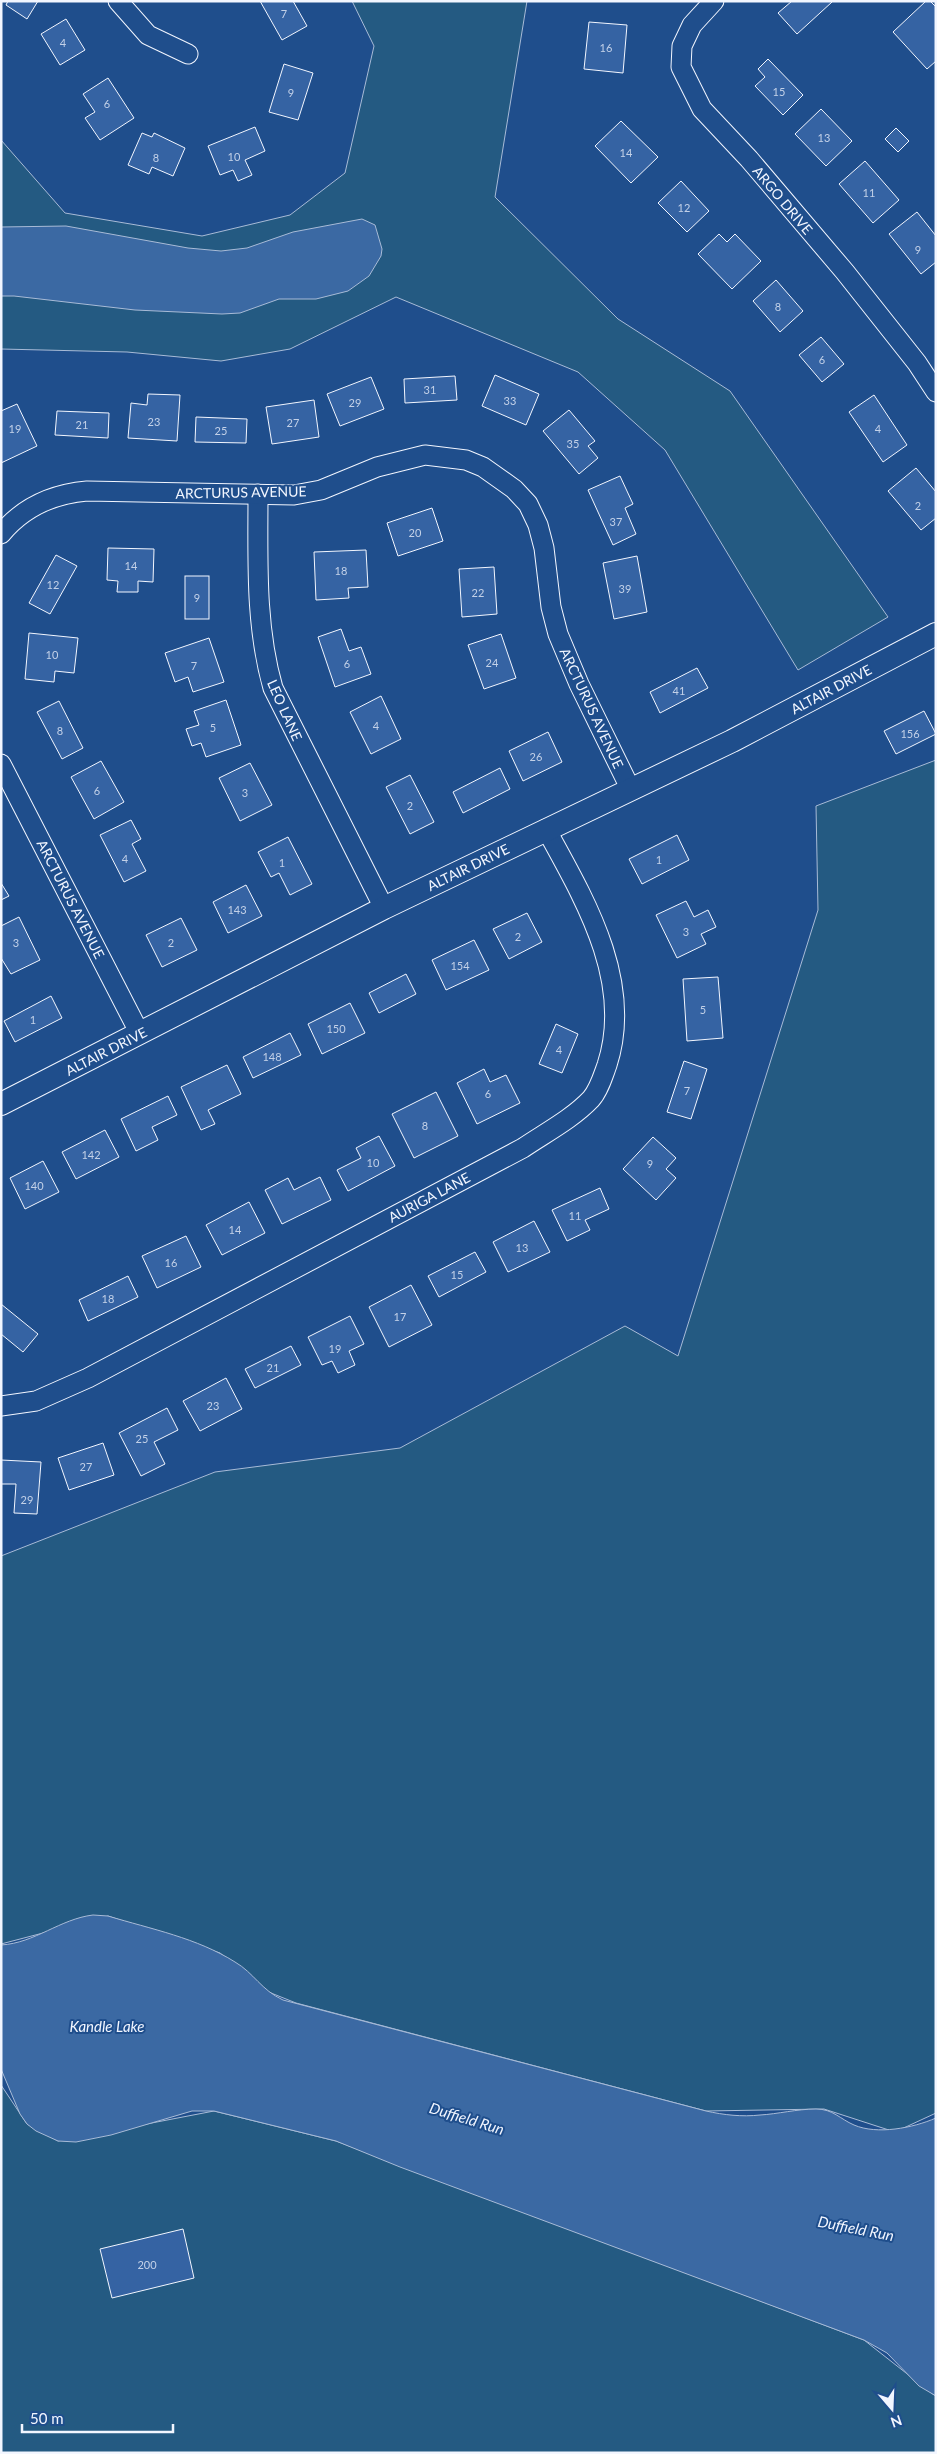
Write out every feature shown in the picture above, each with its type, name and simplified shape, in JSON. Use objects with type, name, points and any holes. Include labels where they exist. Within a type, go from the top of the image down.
[{"type":"street","points":[[118,1],[148,35],[188,54]]},
{"type":"street","name":"ARGO DRIVE","points":[[714,1],[692,25],[682,46],[681,67],[702,110],[744,153],[845,272],[917,363],[936,392]]},
{"type":"street","name":"ARCTURUS AVENUE","points":[[1,534],[42,500],[65,493],[88,491],[294,494],[321,490],[377,467],[425,455],[466,460],[498,476],[528,504],[538,525],[551,607],[558,634],[579,684],[630,788]]},
{"type":"street","name":"LEO LANE","points":[[258,494],[260,623],[265,662],[273,688],[384,908]]},
{"type":"street","name":"ALTAIR DRIVE","points":[[1,1104],[384,908],[630,788],[732,741],[936,634]]},
{"type":"street","name":"ARCTURUS AVENUE","points":[[1,764],[140,1034]]},
{"type":"street","name":"AURIGA LANE","points":[[1,1406],[36,1401],[88,1378],[523,1148],[568,1118],[591,1098],[602,1079],[612,1048],[614,1016],[611,977],[594,920],[546,830]]},
{"type":"shaded area","points":[[352,1],[527,1],[495,197],[618,319],[730,391],[888,617],[798,670],[665,450],[578,372],[396,297],[290,349],[221,361],[127,352],[1,349],[1,140],[65,213],[202,236],[290,215],[345,173],[374,46]]},
{"type":"shaded area","points":[[936,760],[936,2113],[895,2132],[824,2109],[706,2111],[296,2003],[266,1991],[220,1953],[108,1916],[1,1944],[1,1556],[215,1472],[400,1448],[625,1326],[678,1356],[818,910],[816,806]]},
{"type":"shaded area","points":[[1,2085],[27,2124],[58,2141],[214,2111],[336,2141],[864,2340],[936,2395],[936,2453],[1,2453]]},
{"type":"water","points":[[362,219],[375,225],[382,249],[381,256],[369,276],[348,291],[316,299],[279,299],[240,313],[222,314],[135,310],[1,296],[1,227],[66,226],[188,248],[221,251],[247,248],[293,232]]},
{"type":"water","name":"Kandle Lake","points":[[93,1915],[108,1916],[189,1940],[205,1947],[242,1966],[275,1996],[283,2000],[706,2111],[746,2116],[822,2109],[832,2112],[854,2125],[873,2130],[917,2125],[936,2118],[936,2396],[919,2386],[887,2353],[864,2340],[400,2167],[336,2141],[214,2111],[192,2111],[111,2135],[76,2142],[58,2141],[36,2131],[27,2124],[20,2114],[1,2069],[1,1945],[25,1940],[69,1921]]},
{"type":"building","points":[[8,1],[38,1],[27,19],[6,5]]},
{"type":"building","points":[[260,1],[293,1],[307,26],[282,40]]},
{"type":"building","points":[[792,1],[832,2],[797,34],[778,13]]},
{"type":"building","points":[[926,1],[930,1],[936,7],[936,61],[927,69],[893,32]]},
{"type":"building","points":[[66,19],[85,50],[60,65],[41,34]]},
{"type":"building","points":[[589,22],[627,25],[623,73],[584,69]]},
{"type":"building","points":[[768,59],[803,95],[783,115],[755,86],[765,77],[758,69]]},
{"type":"building","points":[[284,64],[313,73],[298,120],[269,112]]},
{"type":"building","points":[[108,78],[134,118],[100,140],[85,118],[95,112],[83,94]]},
{"type":"building","points":[[821,109],[852,141],[826,166],[795,134]]},
{"type":"building","points":[[621,121],[658,157],[631,183],[595,146]]},
{"type":"building","points":[[255,127],[265,151],[245,160],[252,175],[238,181],[233,170],[220,175],[208,146]]},
{"type":"building","points":[[896,128],[909,141],[898,152],[885,139]]},
{"type":"building","points":[[142,133],[152,137],[154,133],[185,148],[173,176],[152,167],[149,174],[128,165]]},
{"type":"building","points":[[865,161],[899,200],[873,223],[839,184]]},
{"type":"building","points":[[681,181],[709,211],[687,232],[658,203]]},
{"type":"building","points":[[917,212],[936,236],[936,262],[921,274],[889,234]]},
{"type":"building","points":[[719,234],[727,242],[735,234],[761,261],[732,289],[698,254]]},
{"type":"building","points":[[776,280],[803,311],[780,332],[753,301]]},
{"type":"building","points":[[821,337],[844,364],[822,382],[799,355]]},
{"type":"building","points":[[495,375],[539,394],[526,425],[482,406]]},
{"type":"building","points":[[455,376],[457,400],[405,403],[404,379]]},
{"type":"building","points":[[371,377],[384,409],[340,426],[327,394]]},
{"type":"building","points":[[148,394],[180,395],[177,441],[128,438],[131,403],[147,405]]},
{"type":"building","points":[[874,395],[907,445],[883,462],[849,412]]},
{"type":"building","points":[[314,400],[319,437],[272,444],[266,407]]},
{"type":"building","points":[[17,404],[37,446],[1,463],[1,411]]},
{"type":"building","points":[[569,410],[595,441],[588,446],[598,458],[579,474],[543,431]]},
{"type":"building","points":[[57,411],[109,413],[108,438],[55,435]]},
{"type":"building","points":[[196,417],[247,419],[246,443],[195,442]]},
{"type":"building","points":[[916,468],[936,492],[936,518],[921,530],[888,491]]},
{"type":"building","points":[[620,476],[633,504],[625,508],[636,534],[613,545],[588,490]]},
{"type":"building","points":[[432,508],[443,541],[398,556],[387,523]]},
{"type":"building","points":[[108,548],[154,549],[153,582],[138,581],[138,592],[117,592],[118,581],[107,580]]},
{"type":"building","points":[[366,550],[368,587],[348,588],[349,598],[316,600],[314,552]]},
{"type":"building","points":[[56,555],[77,566],[50,614],[29,603]]},
{"type":"building","points":[[637,556],[647,612],[614,619],[603,563]]},
{"type":"building","points":[[494,567],[497,614],[462,617],[459,569]]},
{"type":"building","points":[[185,576],[209,576],[209,619],[185,619]]},
{"type":"building","points":[[341,629],[349,651],[361,647],[371,674],[335,687],[318,637]]},
{"type":"building","points":[[29,633],[78,638],[74,673],[55,671],[54,682],[25,679]]},
{"type":"building","points":[[501,634],[516,678],[484,689],[468,645]]},
{"type":"building","points":[[209,638],[224,682],[193,692],[188,677],[175,682],[165,653]]},
{"type":"building","points":[[697,668],[708,688],[660,713],[650,692]]},
{"type":"building","points":[[381,696],[401,739],[371,754],[350,712]]},
{"type":"building","points":[[226,700],[241,745],[206,757],[201,743],[192,746],[186,729],[199,725],[194,711]]},
{"type":"building","points":[[59,701],[83,748],[62,759],[37,712]]},
{"type":"building","points":[[924,711],[936,734],[896,754],[884,731]]},
{"type":"building","points":[[548,732],[562,762],[523,781],[509,751]]},
{"type":"building","points":[[101,761],[124,802],[94,819],[71,777]]},
{"type":"building","points":[[250,763],[272,805],[240,821],[219,778]]},
{"type":"building","points":[[500,768],[510,789],[463,813],[453,792]]},
{"type":"building","points":[[410,775],[434,822],[410,834],[386,787]]},
{"type":"building","points":[[131,820],[141,839],[132,844],[146,871],[124,882],[100,835]]},
{"type":"building","points":[[677,835],[689,860],[642,884],[629,859]]},
{"type":"building","points":[[288,837],[312,884],[290,895],[279,873],[271,877],[258,852]]},
{"type":"building","points":[[1,883],[9,896],[1,900]]},
{"type":"building","points":[[246,885],[262,916],[228,933],[213,902]]},
{"type":"building","points":[[686,901],[694,917],[708,910],[716,927],[701,934],[706,944],[677,958],[656,915]]},
{"type":"building","points":[[527,913],[542,942],[509,959],[493,929]]},
{"type":"building","points":[[19,917],[40,960],[11,974],[1,958],[1,926]]},
{"type":"building","points":[[181,918],[197,950],[162,967],[146,935]]},
{"type":"building","points":[[474,940],[489,970],[446,990],[432,960]]},
{"type":"building","points":[[406,974],[416,994],[379,1013],[369,993]]},
{"type":"building","points":[[718,977],[723,1038],[687,1041],[683,979]]},
{"type":"building","points":[[51,996],[62,1018],[15,1042],[4,1021]]},
{"type":"building","points":[[350,1003],[365,1033],[322,1054],[308,1024]]},
{"type":"building","points":[[556,1024],[578,1034],[562,1073],[539,1064]]},
{"type":"building","points":[[290,1033],[301,1055],[253,1078],[243,1057]]},
{"type":"building","points":[[684,1061],[707,1069],[691,1119],[667,1112]]},
{"type":"building","points":[[227,1065],[241,1094],[208,1110],[215,1124],[201,1130],[181,1087]]},
{"type":"building","points":[[484,1069],[490,1082],[506,1075],[520,1103],[477,1124],[457,1083]]},
{"type":"building","points":[[436,1092],[458,1136],[414,1158],[392,1114]]},
{"type":"building","points":[[168,1096],[177,1115],[152,1127],[158,1140],[136,1151],[121,1119]]},
{"type":"building","points":[[105,1130],[119,1157],[76,1179],[62,1152]]},
{"type":"building","points":[[379,1136],[395,1166],[348,1191],[337,1170],[361,1158],[356,1148]]},
{"type":"building","points":[[653,1137],[676,1158],[666,1169],[676,1178],[656,1200],[623,1169]]},
{"type":"building","points":[[43,1161],[59,1192],[25,1209],[10,1178]]},
{"type":"building","points":[[320,1177],[331,1200],[282,1224],[265,1190],[288,1178],[294,1190]]},
{"type":"building","points":[[600,1188],[609,1209],[585,1220],[590,1230],[567,1241],[552,1210]]},
{"type":"building","points":[[249,1202],[265,1233],[222,1255],[206,1225]]},
{"type":"building","points":[[534,1221],[550,1252],[508,1272],[493,1242]]},
{"type":"building","points":[[186,1236],[201,1267],[157,1288],[142,1256]]},
{"type":"building","points":[[475,1252],[486,1272],[439,1297],[428,1276]]},
{"type":"building","points":[[128,1276],[138,1297],[88,1321],[79,1300]]},
{"type":"building","points":[[411,1285],[432,1325],[389,1347],[369,1307]]},
{"type":"building","points":[[1,1304],[38,1334],[23,1352],[1,1334]]},
{"type":"building","points":[[350,1316],[364,1344],[349,1351],[355,1365],[338,1373],[332,1361],[322,1365],[308,1337]]},
{"type":"building","points":[[291,1346],[301,1365],[255,1388],[245,1369]]},
{"type":"building","points":[[226,1378],[242,1409],[200,1431],[183,1401]]},
{"type":"building","points":[[167,1408],[178,1430],[154,1442],[165,1464],[141,1476],[119,1433]]},
{"type":"building","points":[[103,1443],[114,1475],[69,1490],[58,1458]]},
{"type":"building","points":[[1,1460],[41,1462],[37,1514],[14,1513],[16,1484],[1,1484]]},
{"type":"building","points":[[183,2229],[194,2278],[112,2298],[100,2249]]},
{"type":"water label","name":"Duffield Run","points":[[467,2118]]},
{"type":"water label","name":"Duffield Run","points":[[856,2228]]}]
